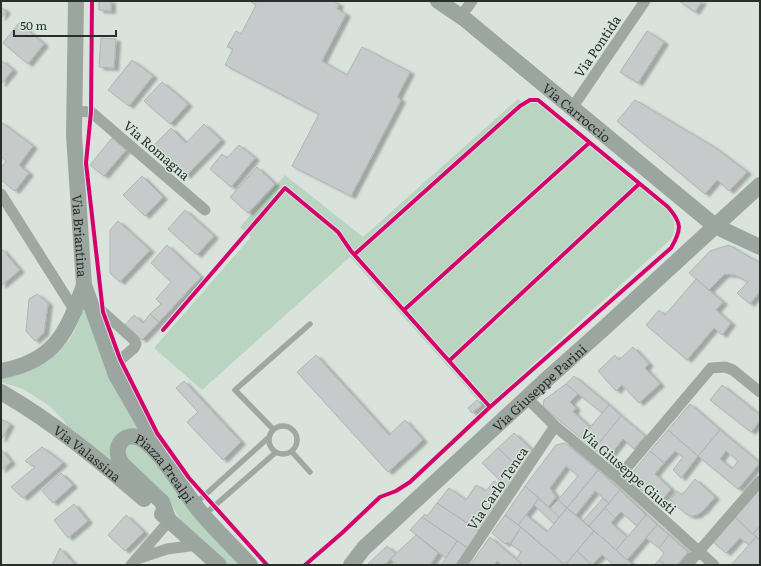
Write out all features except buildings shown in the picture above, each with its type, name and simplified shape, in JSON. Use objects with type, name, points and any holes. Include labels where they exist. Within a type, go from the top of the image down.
[{"type":"main road","name":"Via Briantina","points":[[76,1],[74,135],[84,286],[112,367],[154,441],[158,454]]},
{"type":"main road","name":"Via Carroccio","points":[[438,1],[461,16],[715,226],[760,247]]},
{"type":"main road","name":"Via Giuseppe Parini","points":[[338,565],[364,548],[760,185]]},
{"type":"main road","points":[[1,371],[16,368],[29,363],[47,352],[58,341],[69,325],[84,286]]},
{"type":"main road","name":"Via Valassina","points":[[1,392],[20,403],[70,438],[169,521]]},
{"type":"main road","name":"Piazza Prealpi","points":[[219,565],[169,521],[162,502],[118,459],[117,453],[121,442],[126,438],[132,436],[138,437],[158,454],[199,510],[250,565]]},
{"type":"main road","name":"Via Giuseppe Parini","points":[[351,565],[364,548]]},
{"type":"street","points":[[461,16],[472,1]]},
{"type":"street","name":"Via Pontida","points":[[572,108],[645,1]]},
{"type":"street","name":"Via Romagna","points":[[74,111],[91,112],[205,210]]},
{"type":"street","points":[[1,194],[75,311]]},
{"type":"street","points":[[91,308],[103,312],[134,340],[136,344],[134,348],[112,367]]},
{"type":"street","points":[[618,478],[711,368],[725,367],[732,370],[760,392]]},
{"type":"street","name":"Via Giuseppe Giusti","points":[[527,398],[555,426],[618,478],[714,565]]},
{"type":"street","name":"Via Carlo Tenca","points":[[462,565],[555,426]]},
{"type":"street","points":[[687,565],[760,481]]},
{"type":"street","points":[[134,562],[169,521]]},
{"type":"street","points":[[134,562],[167,549],[197,545]]},
{"type":"lane","points":[[273,429],[235,390],[310,324]]},
{"type":"lane","points":[[199,510],[268,438],[273,429],[282,426],[291,428],[297,439],[297,444],[292,452],[284,455],[275,453],[270,446],[268,438]]},
{"type":"lane","points":[[292,452],[310,472]]},
{"type":"lane","points":[[199,510],[275,453]]},
{"type":"green space","points":[[518,99],[526,106],[531,103],[537,103],[667,210],[673,220],[674,231],[671,239],[485,408],[350,257],[202,390],[154,348],[251,237],[240,227],[285,175],[363,237]]},
{"type":"green space","points":[[84,302],[99,351],[139,429],[136,430],[111,463],[71,433],[64,421],[50,406],[23,389],[1,382],[1,378],[10,377],[30,370],[50,359],[58,352],[71,337],[81,316]]},
{"type":"green space","points":[[136,441],[244,565],[226,565],[185,528],[171,504],[125,461],[122,449]]},
{"type":"cycle path","points":[[92,1],[91,112],[86,163],[103,312],[120,359],[157,433],[189,478],[267,565]]},
{"type":"cycle path","points":[[163,330],[285,188],[338,232],[351,251],[490,407],[671,248],[679,231],[679,226],[676,217],[668,207],[538,100],[530,100],[520,106],[355,254]]},
{"type":"cycle path","points":[[404,310],[589,143]]},
{"type":"cycle path","points":[[450,360],[639,184]]},
{"type":"cycle path","points":[[305,565],[380,497],[396,491],[410,482],[490,407]]}]
